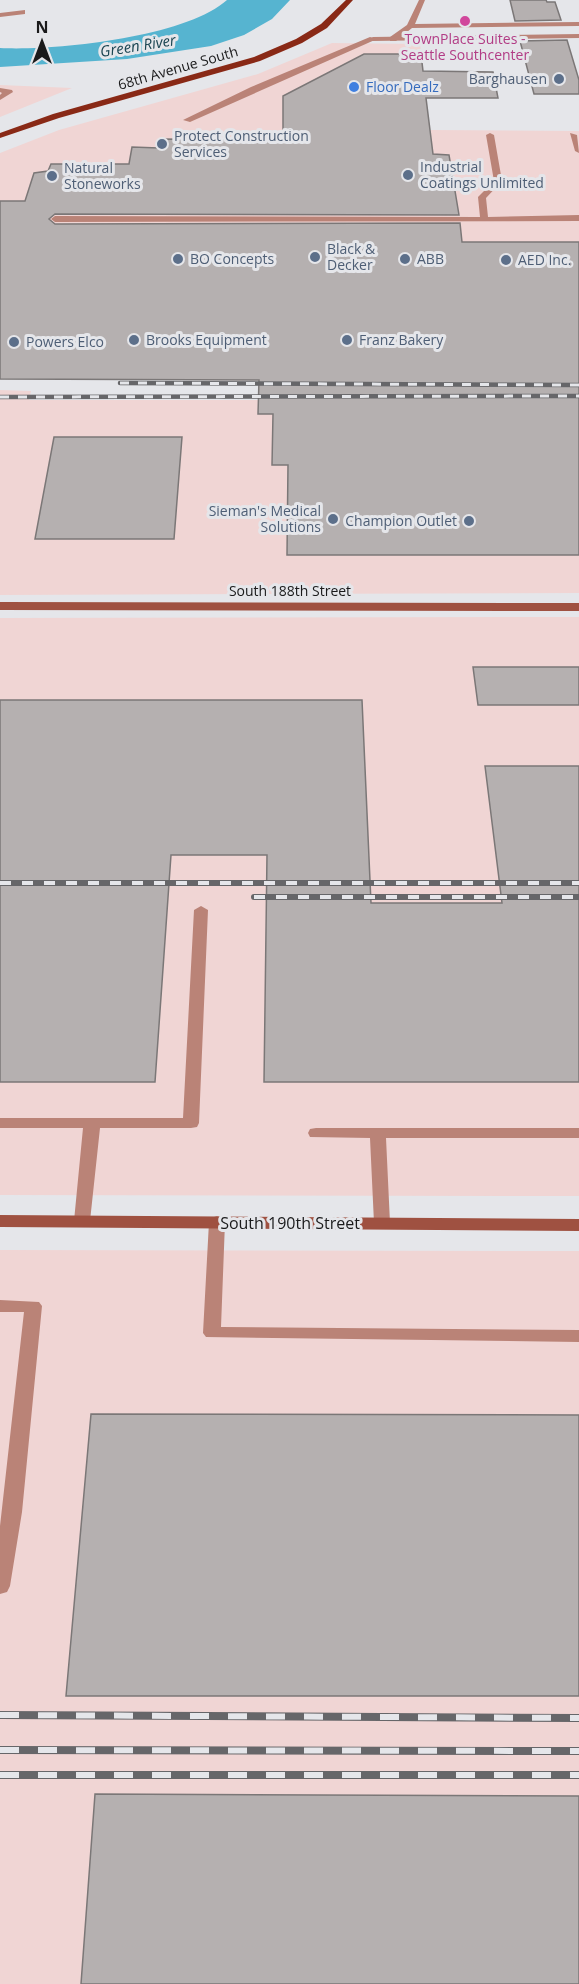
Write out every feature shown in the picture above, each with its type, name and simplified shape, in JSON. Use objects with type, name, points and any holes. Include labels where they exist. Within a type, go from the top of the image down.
[{"type":"main road","name":"68th Avenue South","points":[[0,136],[56,116],[257,59],[299,41],[324,26],[350,0]]},
{"type":"street","points":[[393,39],[410,26],[422,0]]},
{"type":"street","points":[[0,15],[22,12]]},
{"type":"street","points":[[410,26],[579,24]]},
{"type":"street","points":[[187,120],[373,39],[579,36]]},
{"type":"street","points":[[0,90],[9,92],[0,98]]},
{"type":"street","points":[[484,218],[482,197],[498,181],[490,135]]},
{"type":"street","points":[[573,135],[579,151]]},
{"type":"street","points":[[55,219],[579,218]]},
{"type":"street","name":"South 188th Street","points":[[0,606],[579,607]]},
{"type":"street","points":[[0,1123],[191,1123],[201,910]]},
{"type":"street","points":[[82,1221],[92,1123]]},
{"type":"street","points":[[316,1133],[579,1134]]},
{"type":"street","points":[[378,1133],[382,1223]]},
{"type":"street","name":"South 190th Street","points":[[0,1221],[579,1225]]},
{"type":"street","points":[[217,1222],[212,1333],[579,1336]]},
{"type":"street","points":[[0,1306],[33,1306],[12,1512],[0,1586]]},
{"type":"shaded area","points":[[332,43],[420,44],[430,130],[579,131],[579,382],[0,379],[0,153],[59,130],[258,74]]},
{"type":"shaded area","points":[[0,85],[72,88],[0,117]]},
{"type":"shaded area","points":[[0,390],[31,391],[29,400],[579,400],[579,593],[0,595]]},
{"type":"shaded area","points":[[579,617],[579,1196],[0,1195],[0,618]]},
{"type":"shaded area","points":[[0,1250],[579,1251],[579,1984],[0,1984]]},
{"type":"water","name":"Green River","points":[[227,0],[290,0],[272,19],[244,35],[211,46],[127,59],[0,67],[0,48],[53,47],[119,39],[182,24],[208,13]]},
{"type":"building","points":[[510,0],[555,2],[561,20],[515,21]]},
{"type":"building","points":[[567,40],[579,80],[579,94],[534,94],[520,41]]},
{"type":"building","points":[[364,54],[421,54],[423,71],[493,72],[498,98],[426,98],[433,154],[449,155],[459,215],[55,214],[49,219],[55,224],[460,223],[462,242],[579,242],[579,555],[287,555],[288,465],[272,465],[273,414],[258,414],[259,380],[0,379],[0,201],[25,201],[34,173],[48,171],[51,164],[129,164],[132,147],[159,148],[160,139],[283,140],[283,96]]},
{"type":"building","points":[[54,437],[182,437],[174,539],[35,539]]},
{"type":"building","points":[[473,667],[579,667],[579,705],[478,705]]},
{"type":"building","points":[[0,700],[362,700],[371,903],[502,903],[485,766],[579,766],[579,1082],[264,1082],[267,855],[171,855],[155,1082],[0,1082]]},
{"type":"building","points":[[91,1414],[579,1415],[579,1696],[66,1696]]},
{"type":"building","points":[[95,1794],[579,1796],[579,1984],[81,1984]]},
{"type":"railway","points":[[120,383],[579,385]]},
{"type":"railway","points":[[0,397],[579,396]]},
{"type":"railway","points":[[0,883],[579,883]]},
{"type":"railway","points":[[254,897],[579,897]]},
{"type":"railway","points":[[0,1715],[579,1718]]},
{"type":"railway","points":[[0,1750],[579,1751]]},
{"type":"railway","points":[[0,1775],[579,1775]]},
{"type":"place","name":"TownPlace Suites - Seattle Southcenter","points":[[465,21]]},
{"type":"place","name":"Barghausen","points":[[559,79]]},
{"type":"place","name":"Floor Dealz","points":[[354,87]]},
{"type":"place","name":"Protect Construction Services","points":[[162,144]]},
{"type":"place","name":"Industrial Coatings Unlimited","points":[[408,175]]},
{"type":"place","name":"Natural Stoneworks","points":[[52,176]]},
{"type":"place","name":"Black & Decker","points":[[315,257]]},
{"type":"place","name":"BO Concepts","points":[[178,259]]},
{"type":"place","name":"ABB","points":[[405,259]]},
{"type":"place","name":"AED Inc.","points":[[506,260]]},
{"type":"place","name":"Brooks Equipment","points":[[134,340]]},
{"type":"place","name":"Franz Bakery","points":[[347,340]]},
{"type":"place","name":"Powers Elco","points":[[14,342]]},
{"type":"place","name":"Sieman's Medical Solutions","points":[[333,519]]},
{"type":"place","name":"Champion Outlet","points":[[469,521]]}]
